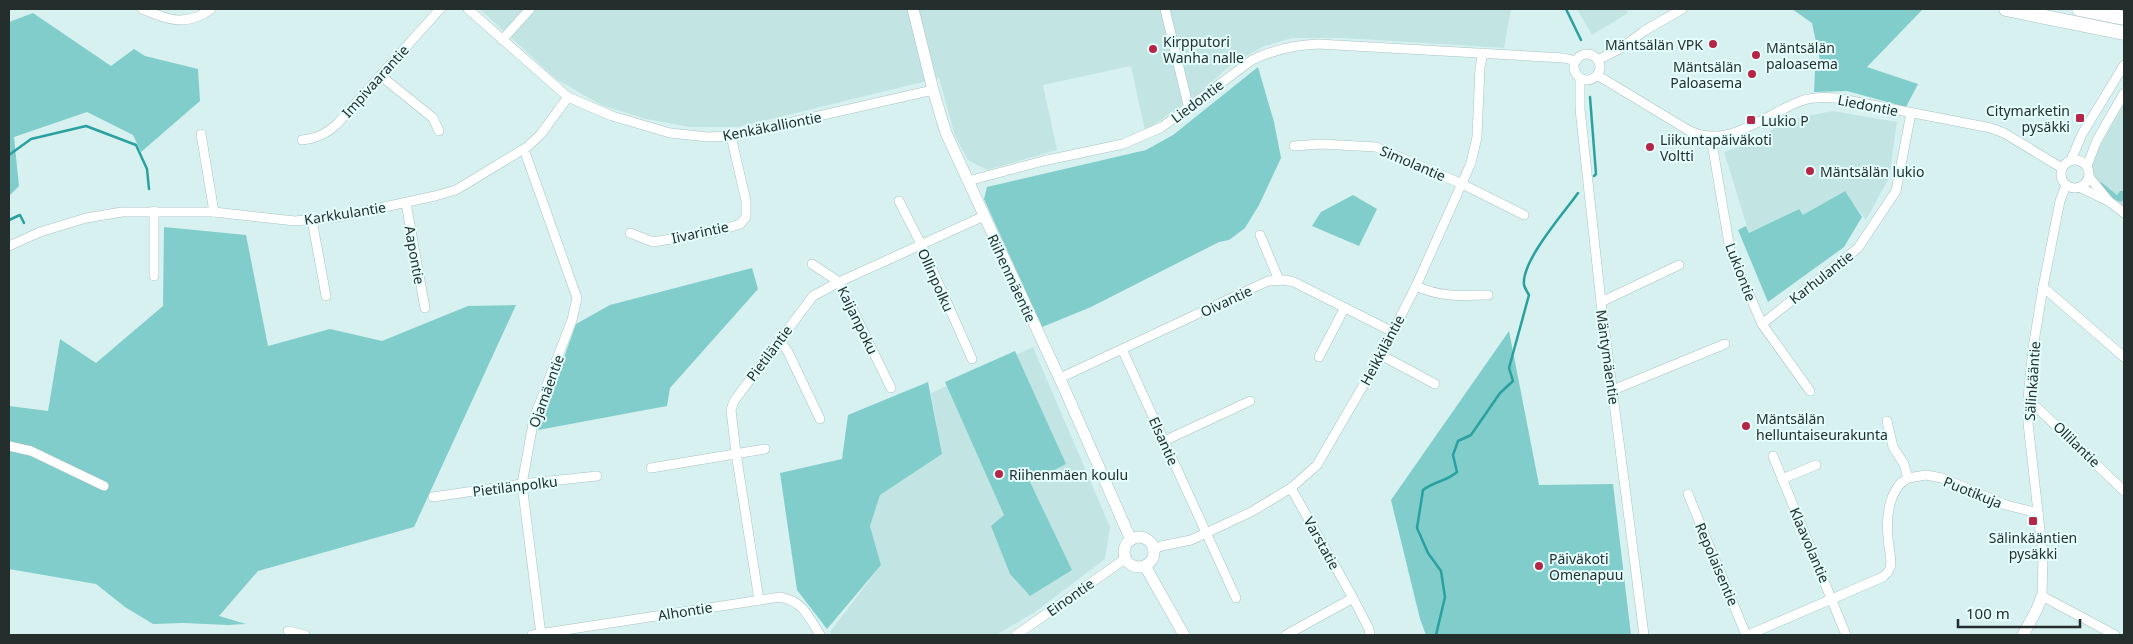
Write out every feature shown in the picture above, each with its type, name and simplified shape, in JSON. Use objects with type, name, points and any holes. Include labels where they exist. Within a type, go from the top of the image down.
[{"type":"main road","points":[[2006,9],[2124,33]]},
{"type":"main road","points":[[2079,9],[2124,18]]},
{"type":"street","points":[[142,9],[162,17],[184,22],[202,16],[211,9]]},
{"type":"street","name":"Impivaarantie","points":[[302,140],[327,133],[381,76],[440,9]]},
{"type":"street","name":"Kenkäkalliontie","points":[[468,9],[568,97],[612,116],[661,131],[708,137],[731,136],[933,90]]},
{"type":"street","points":[[502,40],[530,9]]},
{"type":"street","name":"Riihenmäentie","points":[[913,9],[933,90],[946,133],[1060,378],[1131,540]]},
{"type":"street","points":[[1165,9],[1189,109]]},
{"type":"street","points":[[1598,60],[1623,47],[1644,31],[1682,9]]},
{"type":"street","name":"Liedontie","points":[[968,181],[1043,160],[1123,144],[1162,127],[1189,109],[1252,60],[1299,45],[1318,44],[1483,53],[1564,58],[1576,61]]},
{"type":"street","name":"Heikkiläntie","points":[[1153,550],[1161,546],[1191,540],[1251,512],[1290,488],[1317,464],[1393,332],[1416,286],[1471,163],[1477,137],[1480,67],[1483,53]]},
{"type":"street","points":[[1588,54],[1598,60],[1600,68],[1598,75],[1588,80],[1580,78],[1575,69],[1576,61],[1581,56],[1588,54]]},
{"type":"street","points":[[2110,202],[2079,187],[2066,185],[2062,179],[2062,168],[2071,160],[2082,134],[2124,65]]},
{"type":"street","name":"Liedontie","points":[[1598,75],[1688,130],[1710,137],[1734,134],[1782,109],[1802,101],[1821,97],[1836,98],[1991,128],[2004,133],[2062,168]]},
{"type":"street","points":[[381,76],[433,118],[439,131]]},
{"type":"street","name":"Mäntymäentie","points":[[1580,78],[1580,109],[1601,302],[1644,635]]},
{"type":"street","points":[[2124,93],[2097,140],[2087,166],[2089,177],[2110,202],[2124,214]]},
{"type":"street","name":"Karkkulantie","points":[[9,246],[40,232],[86,218],[122,212],[214,212],[295,221],[312,220],[338,217],[406,203],[456,190],[520,151],[541,134],[568,97]]},
{"type":"street","name":"Karhulantie","points":[[1762,324],[1858,248],[1896,191],[1911,113]]},
{"type":"street","points":[[201,134],[214,212]]},
{"type":"street","name":"Iivarintie","points":[[630,233],[653,242],[740,224],[746,217],[746,200],[731,136]]},
{"type":"street","name":"Lukiontie","points":[[1710,137],[1730,250],[1762,324],[1810,391]]},
{"type":"street","name":"Simolantie","points":[[1294,146],[1321,144],[1376,147],[1462,184],[1524,215]]},
{"type":"street","name":"Ojamäentie","points":[[526,155],[578,298],[572,320],[534,418],[522,484],[538,635]]},
{"type":"street","points":[[2071,160],[2080,160],[2087,166]]},
{"type":"street","points":[[2079,187],[2086,183],[2089,177]]},
{"type":"street","name":"Sälinkääntie","points":[[2023,635],[2042,596],[2043,557],[2028,423],[2028,399],[2033,348],[2043,287],[2060,202],[2066,185]]},
{"type":"street","name":"Ollinpolku","points":[[899,201],[921,244],[972,359]]},
{"type":"street","name":"Aapontie","points":[[406,203],[424,308]]},
{"type":"street","points":[[154,211],[154,276]]},
{"type":"street","name":"Pietiläntie","points":[[759,600],[736,453],[731,410],[734,401],[813,296],[839,282],[984,216]]},
{"type":"street","points":[[312,220],[326,296]]},
{"type":"street","points":[[1260,235],[1279,280],[1294,282],[1344,309],[1393,332]]},
{"type":"street","name":"Kaijanpoku","points":[[812,264],[839,282],[891,388]]},
{"type":"street","points":[[1601,302],[1679,266]]},
{"type":"street","name":"Oivantie","points":[[1060,378],[1268,281],[1279,280]]},
{"type":"street","points":[[1416,286],[1429,292],[1450,296],[1488,295]]},
{"type":"street","points":[[2043,287],[2124,357]]},
{"type":"street","points":[[1320,357],[1344,309]]},
{"type":"street","points":[[779,339],[788,352],[820,419]]},
{"type":"street","points":[[1613,390],[1724,344]]},
{"type":"street","name":"Elsantie","points":[[1122,349],[1236,598]]},
{"type":"street","points":[[1381,355],[1436,384]]},
{"type":"street","name":"Ollilantie","points":[[2028,399],[2124,491]]},
{"type":"street","points":[[1164,441],[1250,401]]},
{"type":"street","points":[[1747,635],[1882,577],[1890,569],[1888,535],[1891,503],[1896,488],[1908,478],[1904,464],[1892,447],[1887,421]]},
{"type":"street","points":[[9,446],[31,450],[104,486]]},
{"type":"street","points":[[651,468],[765,449]]},
{"type":"street","name":"Klaavolantie","points":[[1773,456],[1846,635]]},
{"type":"street","points":[[1782,480],[1816,465]]},
{"type":"street","name":"Puotikuja","points":[[1908,478],[1926,475],[1942,478],[2006,506],[2038,513]]},
{"type":"street","name":"Pietilänpolku","points":[[433,497],[522,484],[597,476]]},
{"type":"street","name":"Varstatie","points":[[1290,488],[1353,598],[1369,629],[1370,635]]},
{"type":"street","name":"Repolaisentie","points":[[1688,494],[1747,635]]},
{"type":"street","points":[[1145,539],[1152,545],[1153,550],[1152,559],[1145,566],[1136,567],[1125,559],[1124,548],[1131,540],[1145,539]]},
{"type":"street","name":"Einontie","points":[[1017,635],[1125,559]]},
{"type":"street","points":[[1145,566],[1184,635]]},
{"type":"street","points":[[2042,596],[2115,635]]},
{"type":"street","name":"Alhontie","points":[[538,635],[780,597],[794,601],[803,607],[820,635]]},
{"type":"street","points":[[1286,635],[1353,598]]},
{"type":"street","points":[[288,631],[305,635]]},
{"type":"shaded area","points":[[480,9],[1511,9],[1504,48],[1344,38],[1292,38],[1262,47],[1231,65],[1198,94],[1145,131],[1131,66],[1043,85],[1057,150],[987,170],[968,160],[955,136],[939,78],[738,127],[690,127],[646,119],[601,105],[556,79]]},
{"type":"shaded area","points":[[1577,9],[1626,9],[1628,13],[1592,35]]},
{"type":"shaded area","points":[[1792,9],[1923,9],[1867,67],[1918,84],[1906,107],[1847,91],[1814,92],[1815,70],[1821,65],[1812,23]]},
{"type":"shaded area","points":[[33,13],[111,66],[134,49],[145,56],[198,69],[200,101],[141,152],[133,135],[87,112],[14,137],[19,186],[9,196],[9,22]]},
{"type":"shaded area","points":[[1258,67],[1274,122],[1281,158],[1259,205],[1245,228],[1229,240],[1219,242],[1091,307],[1042,327],[984,199],[987,187],[1146,150],[1173,135]]},
{"type":"shaded area","points":[[2124,104],[2124,213],[2088,185],[2091,173],[2089,165]]},
{"type":"shaded area","name":"Mäntsälän lukio","points":[[1833,111],[1897,122],[1889,178],[1866,220],[1844,191],[1803,216],[1798,209],[1749,233],[1724,152],[1747,144],[1791,119]]},
{"type":"shaded area","points":[[2101,182],[2117,195],[2120,191],[2124,191],[2124,199],[2121,202],[2113,199],[2100,185]]},
{"type":"shaded area","points":[[1845,191],[1862,217],[1844,247],[1768,302],[1738,230],[1746,226],[1749,233],[1799,209],[1803,215]]},
{"type":"shaded area","points":[[1353,195],[1377,209],[1359,246],[1312,226],[1321,212]]},
{"type":"shaded area","points":[[164,227],[246,235],[268,346],[330,329],[382,341],[468,306],[516,305],[414,527],[258,571],[219,616],[246,624],[153,624],[125,607],[96,584],[9,569],[9,406],[48,411],[60,339],[96,363],[163,306]]},
{"type":"shaded area","points":[[752,268],[758,289],[670,388],[667,406],[538,430],[576,324],[610,305]]},
{"type":"shaded area","points":[[1509,331],[1539,485],[1613,484],[1631,635],[1426,635],[1420,619],[1391,500]]},
{"type":"shaded area","name":"Riihenmäen koulu","points":[[1033,347],[1110,527],[1105,559],[1035,612],[996,635],[831,635],[830,632],[881,565],[870,526],[880,495],[942,454],[931,393]]},
{"type":"shaded area","points":[[1015,351],[1066,464],[1030,482],[1072,570],[1030,596],[1010,574],[991,526],[1004,515],[945,382]]},
{"type":"shaded area","points":[[928,382],[942,454],[880,495],[870,526],[881,565],[827,629],[797,590],[780,473],[842,459],[848,415]]},
{"type":"waterway","points":[[1566,9],[1581,40]]},
{"type":"waterway","points":[[1590,97],[1596,174],[1594,176]]},
{"type":"waterway","points":[[9,155],[31,139],[86,126],[136,145],[147,169],[149,189]]},
{"type":"waterway","points":[[1436,635],[1445,597],[1441,571],[1428,553],[1417,528],[1423,490],[1457,472],[1453,455],[1458,441],[1471,435],[1500,393],[1513,381],[1509,368],[1529,295],[1524,285],[1529,263],[1578,193]]},
{"type":"waterway","points":[[9,220],[20,215],[24,223]]},
{"type":"place","name":"Mäntsälän VPK","points":[[1713,44]]},
{"type":"place","name":"Kirpputori Wanha nalle","points":[[1153,49]]},
{"type":"place","name":"Mäntsälän paloasema","points":[[1756,55]]},
{"type":"place","name":"Mäntsälän Paloasema","points":[[1752,74]]},
{"type":"place","name":"Citymarketin pysäkki","points":[[2080,118]]},
{"type":"place","name":"Lukio P","points":[[1751,120]]},
{"type":"place","name":"Liikuntapäiväkoti Voltti","points":[[1650,147]]},
{"type":"place","name":"Mäntsälän lukio","points":[[1810,171]]},
{"type":"place","name":"Mäntsälän helluntaiseurakunta","points":[[1746,426]]},
{"type":"place","name":"Riihenmäen koulu","points":[[999,474]]},
{"type":"place","name":"Sälinkääntien pysäkki","points":[[2033,521]]},
{"type":"place","name":"Päiväkoti Omenapuu","points":[[1539,566]]}]
